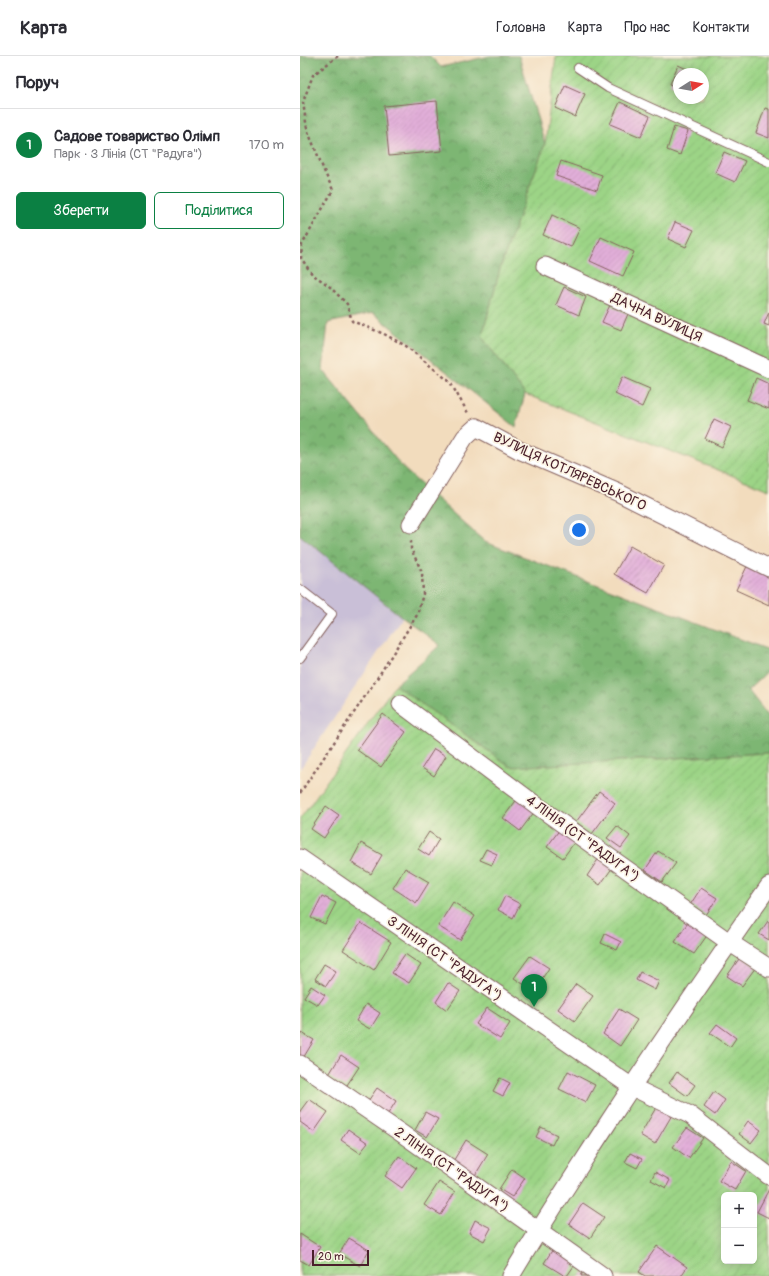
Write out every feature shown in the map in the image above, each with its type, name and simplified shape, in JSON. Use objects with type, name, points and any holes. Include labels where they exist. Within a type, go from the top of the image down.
[{"type":"street","name":"ДАЧНА ВУЛИЦЯ","points":[[545,266],[769,369]]},
{"type":"street","name":"ВУЛИЦЯ КОТЛЯРЕВСЬКОГО","points":[[411,524],[465,437],[476,427],[519,450],[620,493],[769,568]]},
{"type":"street","name":"4 ЛІНІЯ (СТ \"РАДУГА\")","points":[[401,704],[536,805],[729,942],[769,968]]},
{"type":"street","name":"З ЛІНІЯ (СТ \"РАДУГА\")","points":[[300,858],[632,1087],[690,1115],[769,1176]]},
{"type":"street","points":[[511,1276],[538,1230],[632,1087],[729,942],[769,886]]},
{"type":"street","name":"2 ЛІНІЯ (СТ \"РАДУГА\")","points":[[300,1064],[401,1133],[602,1276]]},
{"type":"lane","points":[[578,68],[608,88],[769,162]]},
{"type":"lane","points":[[300,589],[332,614],[300,658]]},
{"type":"path","points":[[338,56],[313,75],[303,102],[307,129],[333,190],[302,245],[301,258],[312,274],[328,285],[347,304],[352,322],[384,334],[406,346],[450,382],[476,427]]},
{"type":"path","points":[[300,793],[376,680],[417,615],[423,594],[422,572],[411,549],[411,524]]},
{"type":"shaded area","points":[[300,535],[402,617],[300,769]]},
{"type":"green space","points":[[300,56],[430,56],[441,67],[490,56],[519,56],[545,144],[500,269],[482,337],[525,394],[516,427],[373,313],[328,323],[323,370],[404,469],[485,542],[769,650],[769,670],[748,690],[769,717],[769,753],[511,767],[395,685],[440,645],[402,617],[300,535]]},
{"type":"green space","points":[[556,56],[769,56],[769,490],[525,394],[482,337],[500,269],[545,144]]},
{"type":"green space","points":[[395,685],[511,767],[769,753],[769,1276],[300,1276],[300,819]]},
{"type":"building","points":[[678,65],[685,68],[677,68]]},
{"type":"building","points":[[673,77],[673,85],[670,84]]},
{"type":"building","points":[[565,85],[585,94],[575,117],[555,108]]},
{"type":"building","points":[[437,101],[442,151],[389,156],[384,106]]},
{"type":"building","points":[[620,102],[650,116],[641,137],[610,124]]},
{"type":"building","points":[[765,108],[769,109],[769,138],[756,133]]},
{"type":"building","points":[[674,127],[688,131],[680,155],[667,150]]},
{"type":"building","points":[[724,152],[745,161],[735,182],[715,173]]},
{"type":"building","points":[[561,161],[602,175],[597,190],[556,176]]},
{"type":"building","points":[[552,215],[580,228],[571,247],[543,235]]},
{"type":"building","points":[[675,222],[694,230],[686,247],[668,239]]},
{"type":"building","points":[[601,237],[634,252],[623,276],[590,261]]},
{"type":"building","points":[[564,287],[586,297],[579,315],[556,305]]},
{"type":"building","points":[[610,305],[628,314],[621,330],[602,322]]},
{"type":"building","points":[[769,312],[769,326],[764,324]]},
{"type":"building","points":[[622,377],[650,389],[642,407],[615,394]]},
{"type":"building","points":[[756,378],[769,384],[769,409],[747,400]]},
{"type":"building","points":[[714,419],[731,427],[722,447],[705,439]]},
{"type":"building","points":[[630,546],[664,565],[648,593],[614,574]]},
{"type":"building","points":[[748,564],[769,574],[769,605],[736,590]]},
{"type":"building","points":[[383,714],[406,732],[381,767],[357,750]]},
{"type":"building","points":[[434,749],[446,756],[434,776],[422,768]]},
{"type":"building","points":[[599,791],[615,803],[592,834],[576,822]]},
{"type":"building","points":[[518,798],[535,811],[520,831],[503,818]]},
{"type":"building","points":[[326,806],[339,815],[324,838],[311,829]]},
{"type":"building","points":[[617,826],[630,836],[621,848],[607,838]]},
{"type":"building","points":[[560,829],[576,840],[563,858],[547,847]]},
{"type":"building","points":[[429,832],[439,839],[429,856],[418,849]]},
{"type":"building","points":[[361,843],[382,855],[371,874],[351,862]]},
{"type":"building","points":[[486,849],[497,854],[492,865],[480,860]]},
{"type":"building","points":[[658,851],[676,863],[662,882],[645,870]]},
{"type":"building","points":[[599,858],[613,867],[600,885],[587,876]]},
{"type":"building","points":[[405,868],[429,882],[416,903],[393,888]]},
{"type":"building","points":[[701,888],[717,898],[706,915],[690,905]]},
{"type":"building","points":[[322,896],[336,903],[325,924],[311,918]]},
{"type":"building","points":[[505,896],[520,904],[513,918],[498,910]]},
{"type":"building","points":[[453,902],[475,916],[460,940],[438,926]]},
{"type":"building","points":[[689,921],[708,934],[694,954],[675,942]]},
{"type":"building","points":[[769,921],[769,940],[759,934]]},
{"type":"building","points":[[361,923],[391,942],[374,970],[343,950]]},
{"type":"building","points":[[605,934],[621,942],[617,950],[601,943]]},
{"type":"building","points":[[405,954],[421,965],[409,983],[392,973]]},
{"type":"building","points":[[530,956],[549,968],[534,991],[514,978]]},
{"type":"building","points":[[741,956],[756,967],[742,986],[727,976]]},
{"type":"building","points":[[324,964],[336,971],[326,986],[315,979]]},
{"type":"building","points":[[640,972],[659,981],[655,990],[636,980]]},
{"type":"building","points":[[448,983],[460,991],[447,1010],[436,1002]]},
{"type":"building","points":[[576,984],[593,996],[575,1021],[558,1009]]},
{"type":"building","points":[[311,986],[325,995],[318,1005],[304,997]]},
{"type":"building","points":[[366,1004],[380,1013],[370,1029],[356,1021]]},
{"type":"building","points":[[487,1008],[510,1023],[500,1039],[476,1024]]},
{"type":"building","points":[[619,1009],[637,1020],[620,1046],[603,1034]]},
{"type":"building","points":[[717,1024],[736,1038],[730,1047],[710,1033]]},
{"type":"building","points":[[300,1032],[314,1040],[302,1060],[300,1058]]},
{"type":"building","points":[[341,1055],[359,1067],[345,1088],[328,1076]]},
{"type":"building","points":[[568,1071],[595,1085],[586,1102],[559,1089]]},
{"type":"building","points":[[677,1072],[695,1085],[687,1096],[669,1083]]},
{"type":"building","points":[[500,1078],[510,1083],[503,1096],[493,1091]]},
{"type":"building","points":[[377,1088],[396,1101],[386,1117],[366,1104]]},
{"type":"building","points":[[714,1092],[725,1100],[715,1115],[704,1107]]},
{"type":"building","points":[[309,1099],[328,1112],[314,1132],[300,1122],[300,1111]]},
{"type":"building","points":[[657,1106],[672,1115],[655,1144],[640,1135]]},
{"type":"building","points":[[425,1112],[438,1119],[427,1137],[415,1130]]},
{"type":"building","points":[[748,1121],[761,1130],[751,1143],[739,1134]]},
{"type":"building","points":[[541,1127],[557,1135],[552,1145],[536,1137]]},
{"type":"building","points":[[687,1128],[703,1138],[689,1158],[673,1147]]},
{"type":"building","points":[[348,1129],[368,1143],[360,1153],[341,1140]]},
{"type":"building","points":[[466,1140],[488,1154],[474,1177],[452,1163]]},
{"type":"building","points":[[630,1153],[642,1159],[637,1168],[625,1162]]},
{"type":"building","points":[[399,1156],[416,1168],[402,1188],[385,1176]]},
{"type":"building","points":[[731,1161],[746,1171],[735,1190],[719,1181]]},
{"type":"building","points":[[512,1169],[525,1178],[512,1197],[499,1189]]},
{"type":"building","points":[[655,1172],[670,1180],[666,1188],[651,1180]]},
{"type":"building","points":[[439,1182],[455,1192],[441,1215],[424,1205]]},
{"type":"building","points":[[769,1189],[769,1218],[757,1212]]},
{"type":"building","points":[[583,1203],[604,1217],[590,1238],[569,1224]]},
{"type":"building","points":[[475,1220],[491,1228],[484,1241],[469,1233]]},
{"type":"building","points":[[300,1234],[320,1247],[309,1265],[300,1260]]},
{"type":"building","points":[[349,1238],[369,1250],[360,1266],[339,1254]]},
{"type":"building","points":[[657,1246],[687,1267],[681,1276],[645,1276],[639,1272]]},
{"type":"building","points":[[553,1249],[576,1263],[567,1276],[544,1263]]},
{"type":"building","points":[[583,1272],[590,1276],[581,1276]]},
{"type":"place","name":"Садове товариство Олімп","points":[[534,1007]]}]
